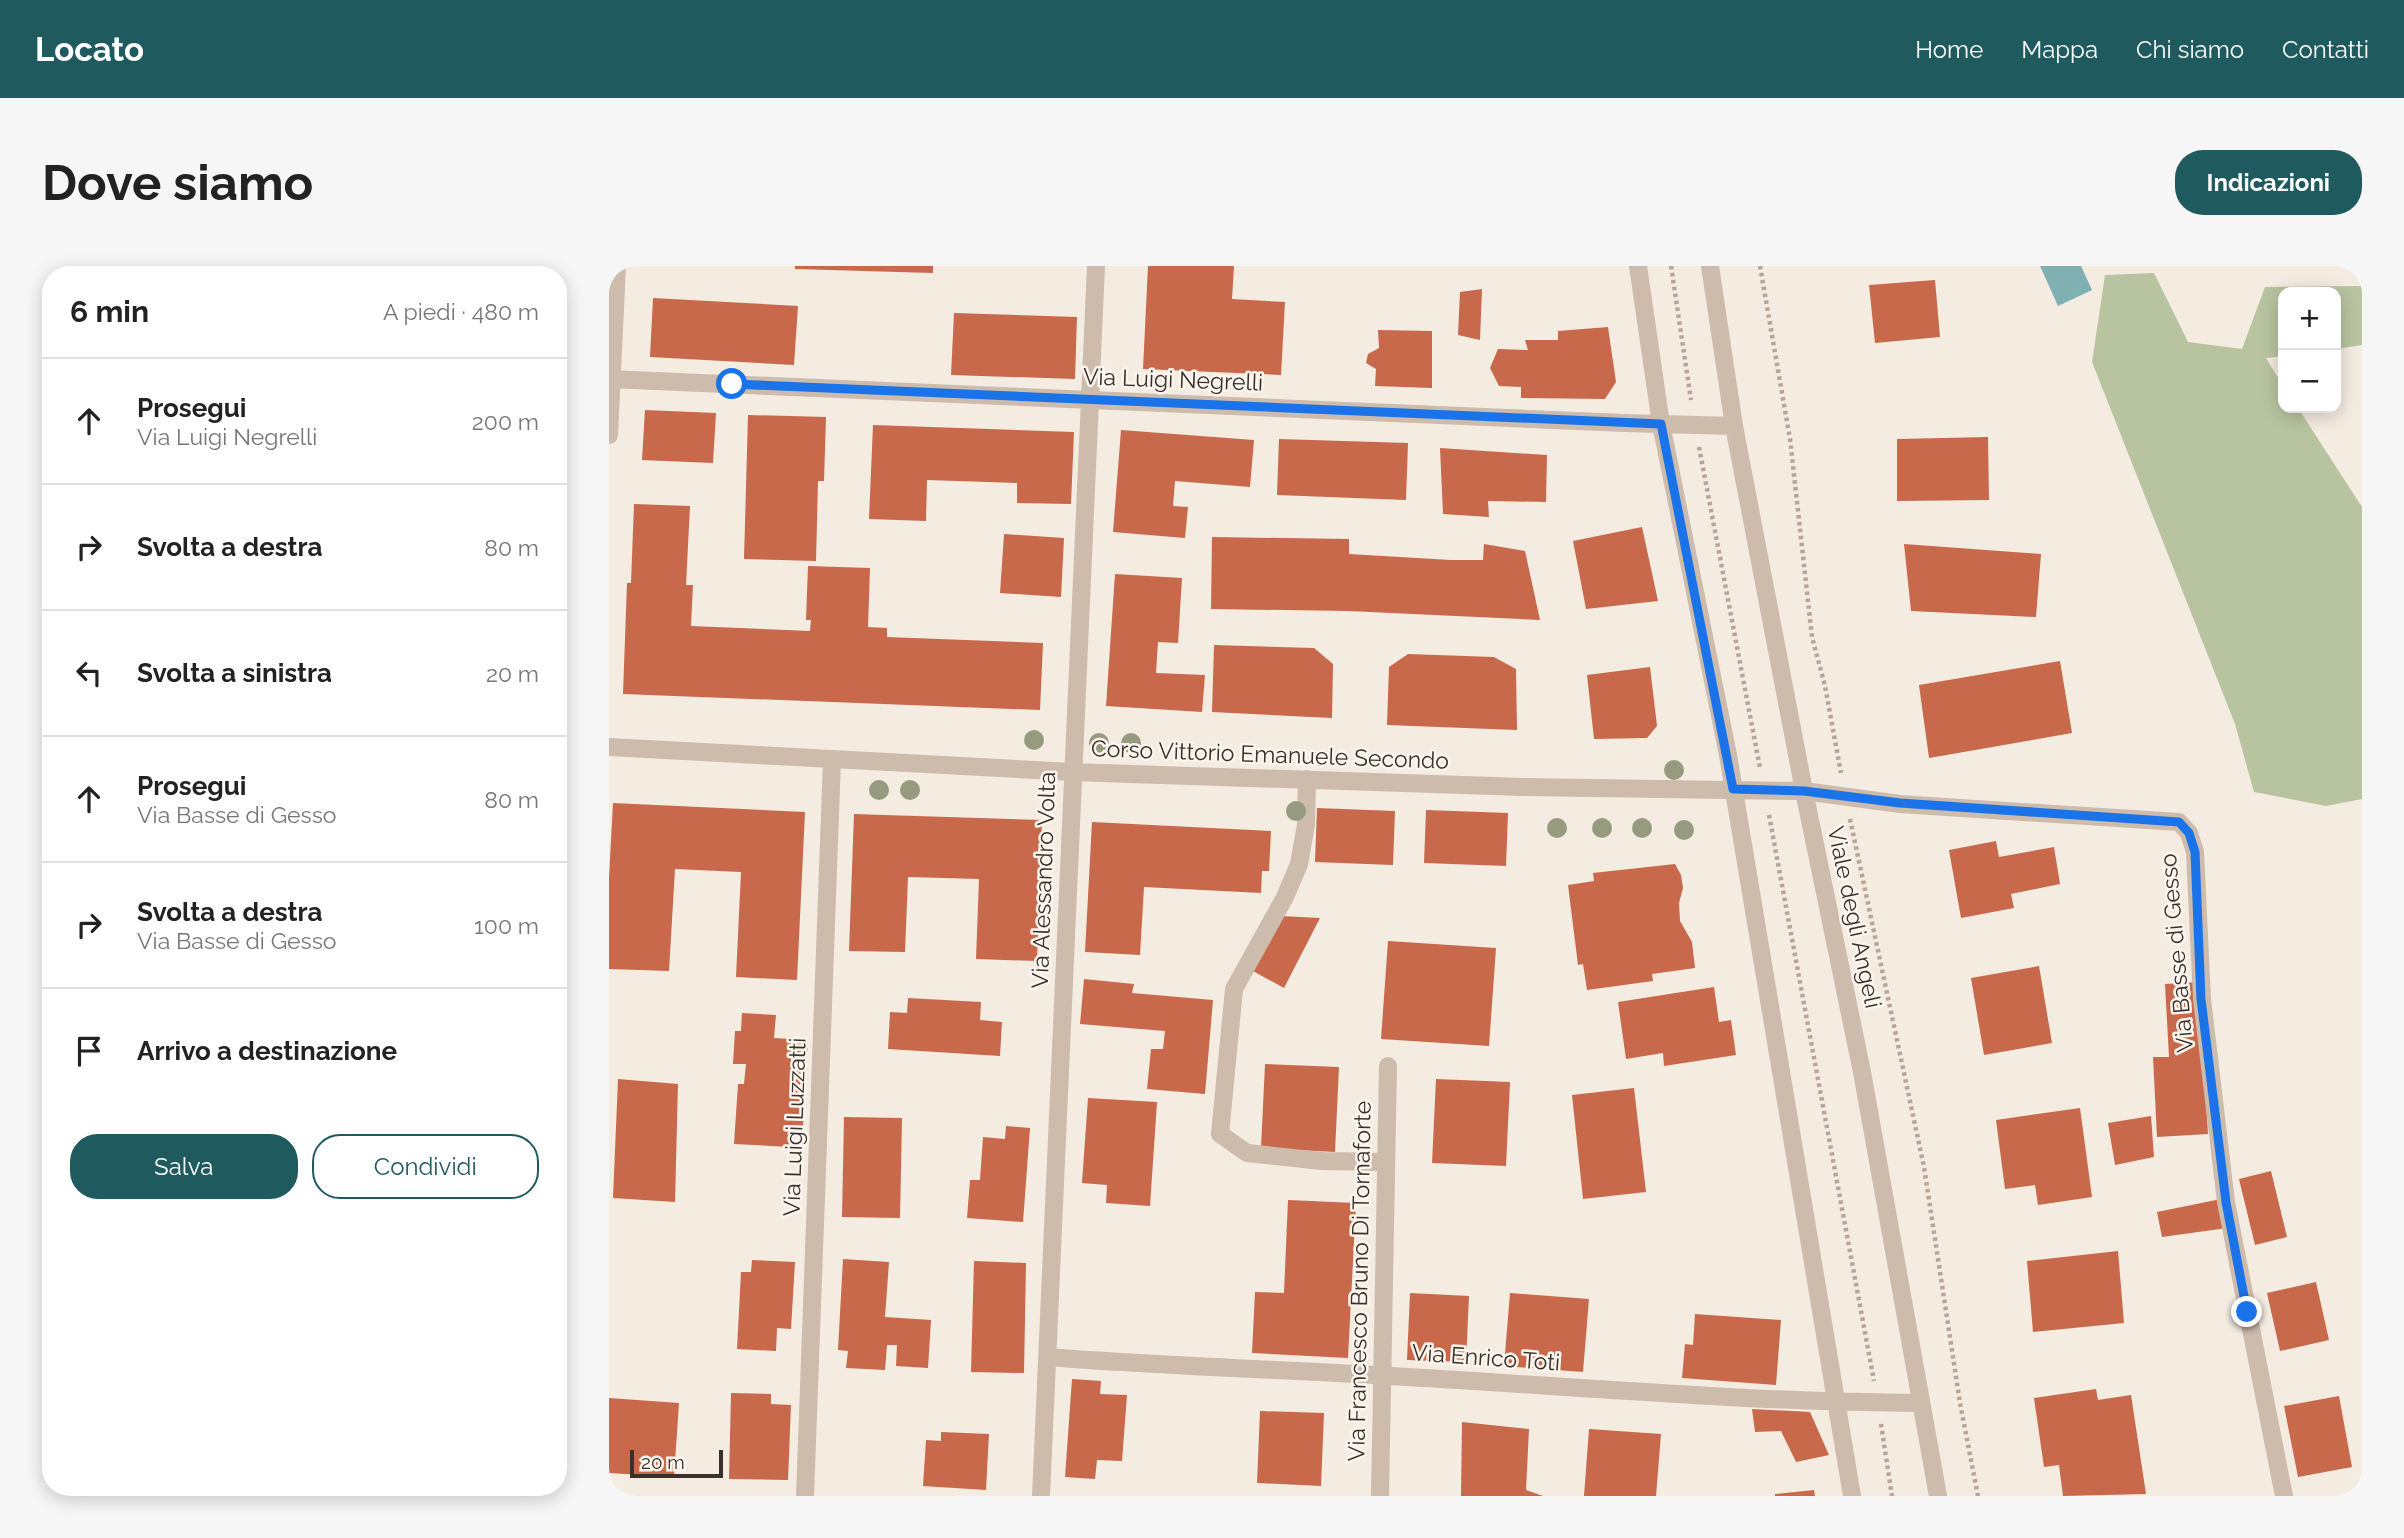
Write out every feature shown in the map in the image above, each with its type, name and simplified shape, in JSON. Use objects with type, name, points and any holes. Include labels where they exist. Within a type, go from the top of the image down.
[{"type":"street","points":[[609,435],[617,266]]},
{"type":"street","name":"Via Alessandro Volta","points":[[1041,1496],[1097,266]]},
{"type":"street","points":[[1638,266],[1661,424],[1733,789],[1852,1496]]},
{"type":"street","name":"Viale degli Angeli","points":[[1710,266],[1734,426],[1804,791],[1862,1072],[1938,1496]]},
{"type":"street","name":"Via Luigi Negrelli","points":[[610,379],[1734,426]]},
{"type":"street","name":"Corso Vittorio Emanuele Secondo","points":[[609,747],[1072,772],[1523,787],[1804,791]]},
{"type":"street","name":"Via Luigi Luzzatti","points":[[805,1496],[832,760]]},
{"type":"street","points":[[1307,779],[1306,825],[1299,864],[1285,897],[1234,989],[1220,1134],[1247,1153],[1322,1161],[1386,1162]]},
{"type":"street","name":"Via Basse di Gesso","points":[[1804,791],[1900,803],[2179,822],[2189,833],[2195,852],[2201,999],[2226,1202],[2284,1496]]},
{"type":"street","name":"Via Francesco Bruno Di Tornaforte","points":[[1380,1496],[1388,1066]]},
{"type":"street","name":"Via Enrico Toti","points":[[1049,1357],[1129,1364],[1382,1375],[1836,1402],[1921,1403]]},
{"type":"path","points":[[1671,266],[1695,425],[1878,1403],[1892,1496]]},
{"type":"path","points":[[1760,266],[1790,439],[1812,637],[1825,686],[1845,795],[1924,1167],[1977,1496]]},
{"type":"green space","points":[[2154,273],[2188,342],[2242,349],[2265,287],[2362,286],[2362,345],[2341,348],[2341,287],[2278,287],[2278,357],[2266,358],[2278,378],[2278,413],[2301,413],[2362,507],[2362,799],[2326,806],[2254,792],[2235,724],[2092,362],[2105,275]]},
{"type":"water","points":[[2040,266],[2081,266],[2092,290],[2058,306]]},
{"type":"building","points":[[795,266],[933,266],[933,273],[795,269]]},
{"type":"building","points":[[1148,266],[1234,266],[1232,299],[1285,302],[1281,375],[1143,369]]},
{"type":"building","points":[[1935,280],[1940,337],[1875,343],[1869,285]]},
{"type":"building","points":[[1482,289],[1480,340],[1458,335],[1460,292]]},
{"type":"building","points":[[653,298],[798,306],[794,365],[650,357]]},
{"type":"building","points":[[954,313],[1077,317],[1075,379],[951,375]]},
{"type":"building","points":[[1608,327],[1616,382],[1605,399],[1521,398],[1521,387],[1499,386],[1490,368],[1498,349],[1528,350],[1525,340],[1558,340],[1558,331]]},
{"type":"building","points":[[1378,330],[1432,331],[1432,388],[1375,386],[1376,369],[1366,363],[1368,354],[1379,348]]},
{"type":"building","points":[[645,410],[716,413],[713,463],[642,460]]},
{"type":"building","points":[[748,415],[826,417],[824,481],[818,481],[816,561],[744,559]]},
{"type":"building","points":[[873,425],[1074,432],[1071,504],[1017,503],[1017,483],[927,480],[926,521],[869,519]]},
{"type":"building","points":[[1121,430],[1254,440],[1250,487],[1175,481],[1173,506],[1188,507],[1185,538],[1113,532]]},
{"type":"building","points":[[1988,437],[1989,500],[1897,501],[1897,439]]},
{"type":"building","points":[[1279,439],[1408,443],[1406,500],[1277,495]]},
{"type":"building","points":[[1440,448],[1547,455],[1546,502],[1488,501],[1489,517],[1443,514]]},
{"type":"building","points":[[634,504],[690,506],[686,585],[693,585],[691,626],[810,631],[811,620],[806,620],[808,566],[870,568],[868,627],[887,628],[887,637],[1043,643],[1040,710],[623,694],[627,583],[631,583]]},
{"type":"building","points":[[1642,527],[1658,601],[1586,609],[1573,541]]},
{"type":"building","points":[[1004,534],[1064,538],[1061,597],[1000,593]]},
{"type":"building","points":[[1212,537],[1349,539],[1349,554],[1451,560],[1483,560],[1484,544],[1525,551],[1540,620],[1348,611],[1211,609]]},
{"type":"building","points":[[1904,544],[2041,554],[2036,617],[1911,611]]},
{"type":"building","points":[[1115,574],[1182,578],[1178,643],[1158,642],[1156,673],[1205,675],[1202,712],[1106,706]]},
{"type":"building","points":[[1214,645],[1314,648],[1333,664],[1332,718],[1212,712]]},
{"type":"building","points":[[1408,654],[1494,657],[1516,669],[1517,730],[1387,725],[1389,667]]},
{"type":"building","points":[[2060,661],[2072,733],[1929,758],[1919,685]]},
{"type":"building","points":[[1650,667],[1657,726],[1647,738],[1594,739],[1587,675]]},
{"type":"building","points":[[613,803],[805,812],[797,980],[736,977],[741,872],[675,869],[669,971],[609,969],[609,877]]},
{"type":"building","points":[[1317,808],[1395,811],[1393,865],[1315,862]]},
{"type":"building","points":[[1426,810],[1508,813],[1506,866],[1424,863]]},
{"type":"building","points":[[854,814],[1042,820],[1037,961],[976,959],[979,879],[908,877],[905,952],[849,951]]},
{"type":"building","points":[[1092,822],[1271,831],[1269,871],[1262,871],[1261,893],[1144,887],[1140,955],[1085,952]]},
{"type":"building","points":[[1996,841],[1999,857],[2054,847],[2060,884],[2011,894],[2014,908],[1961,918],[1949,850]]},
{"type":"building","points":[[1675,864],[1681,875],[1683,888],[1679,903],[1680,921],[1692,942],[1695,968],[1652,974],[1653,981],[1587,990],[1583,964],[1578,965],[1568,885],[1594,881],[1593,873]]},
{"type":"building","points":[[1281,916],[1320,918],[1284,988],[1251,970]]},
{"type":"building","points":[[1388,941],[1496,948],[1489,1046],[1381,1039]]},
{"type":"building","points":[[2039,966],[2052,1043],[1984,1055],[1971,978]]},
{"type":"building","points":[[1084,979],[1134,984],[1132,993],[1213,1000],[1205,1094],[1147,1089],[1151,1049],[1163,1049],[1165,1031],[1080,1024]]},
{"type":"building","points":[[2199,982],[2208,1134],[2157,1137],[2153,1057],[2169,1057],[2165,984]]},
{"type":"building","points":[[1714,987],[1719,1022],[1731,1020],[1736,1055],[1664,1066],[1663,1053],[1626,1059],[1618,1002]]},
{"type":"building","points":[[908,998],[981,1002],[980,1020],[1002,1022],[1000,1056],[888,1049],[890,1012],[907,1013]]},
{"type":"building","points":[[742,1013],[776,1015],[774,1038],[808,1040],[803,1126],[791,1126],[790,1147],[734,1144],[738,1084],[744,1084],[746,1064],[733,1064],[735,1031],[741,1031]]},
{"type":"building","points":[[1265,1064],[1339,1067],[1335,1152],[1261,1148]]},
{"type":"building","points":[[618,1079],[678,1084],[675,1202],[613,1198]]},
{"type":"building","points":[[1436,1079],[1510,1082],[1506,1166],[1432,1163]]},
{"type":"building","points":[[1634,1088],[1646,1192],[1583,1199],[1572,1095]]},
{"type":"building","points":[[1088,1098],[1157,1102],[1150,1206],[1106,1203],[1107,1185],[1082,1183]]},
{"type":"building","points":[[2080,1108],[2092,1197],[2038,1205],[2035,1185],[2005,1189],[1996,1120]]},
{"type":"building","points":[[2151,1116],[2154,1157],[2115,1165],[2108,1123]]},
{"type":"building","points":[[844,1117],[902,1118],[900,1218],[842,1217]]},
{"type":"building","points":[[1006,1126],[1030,1128],[1023,1222],[967,1218],[970,1180],[980,1180],[983,1137],[1005,1139]]},
{"type":"building","points":[[2271,1171],[2287,1237],[2255,1245],[2239,1179]]},
{"type":"building","points":[[2221,1199],[2227,1228],[2162,1237],[2157,1212]]},
{"type":"building","points":[[1288,1200],[1356,1203],[1348,1358],[1252,1353],[1255,1292],[1284,1293]]},
{"type":"building","points":[[2118,1251],[2124,1323],[2033,1332],[2027,1261]]},
{"type":"building","points":[[843,1259],[889,1262],[885,1317],[931,1320],[928,1368],[896,1366],[897,1345],[887,1345],[885,1370],[846,1368],[848,1351],[838,1350]]},
{"type":"building","points":[[752,1260],[795,1262],[791,1329],[777,1328],[776,1351],[737,1349],[741,1272],[751,1272]]},
{"type":"building","points":[[974,1261],[1026,1263],[1024,1373],[971,1372]]},
{"type":"building","points":[[2316,1282],[2329,1340],[2280,1351],[2267,1293]]},
{"type":"building","points":[[1410,1293],[1469,1296],[1466,1362],[1407,1360]]},
{"type":"building","points":[[1510,1293],[1589,1299],[1583,1372],[1504,1366]]},
{"type":"building","points":[[1695,1314],[1781,1320],[1776,1385],[1682,1378],[1685,1344],[1693,1345]]},
{"type":"building","points":[[1072,1379],[1101,1381],[1100,1394],[1127,1395],[1122,1461],[1097,1460],[1095,1479],[1065,1477]]},
{"type":"building","points":[[2096,1389],[2098,1400],[2131,1395],[2146,1494],[2063,1496],[2059,1465],[2044,1467],[2034,1398]]},
{"type":"building","points":[[731,1393],[771,1394],[771,1404],[791,1405],[788,1480],[729,1479]]},
{"type":"building","points":[[2339,1396],[2352,1467],[2298,1477],[2284,1406]]},
{"type":"building","points":[[609,1398],[679,1403],[674,1477],[609,1473]]},
{"type":"building","points":[[1752,1409],[1810,1412],[1829,1455],[1796,1462],[1781,1431],[1755,1432]]},
{"type":"building","points":[[1260,1411],[1324,1413],[1321,1486],[1257,1483]]},
{"type":"building","points":[[1462,1422],[1529,1429],[1526,1490],[1543,1496],[1461,1496]]},
{"type":"building","points":[[1589,1429],[1661,1434],[1656,1496],[1584,1496]]},
{"type":"building","points":[[941,1432],[989,1434],[986,1490],[923,1486],[926,1440],[941,1441]]},
{"type":"building","points":[[1814,1490],[1815,1496],[1775,1496],[1775,1494]]},
{"type":"route","points":[[732,384],[1661,424],[1733,789],[1804,791],[1900,803],[2179,822],[2189,833],[2195,852],[2201,999],[2226,1202],[2247,1312]]}]
